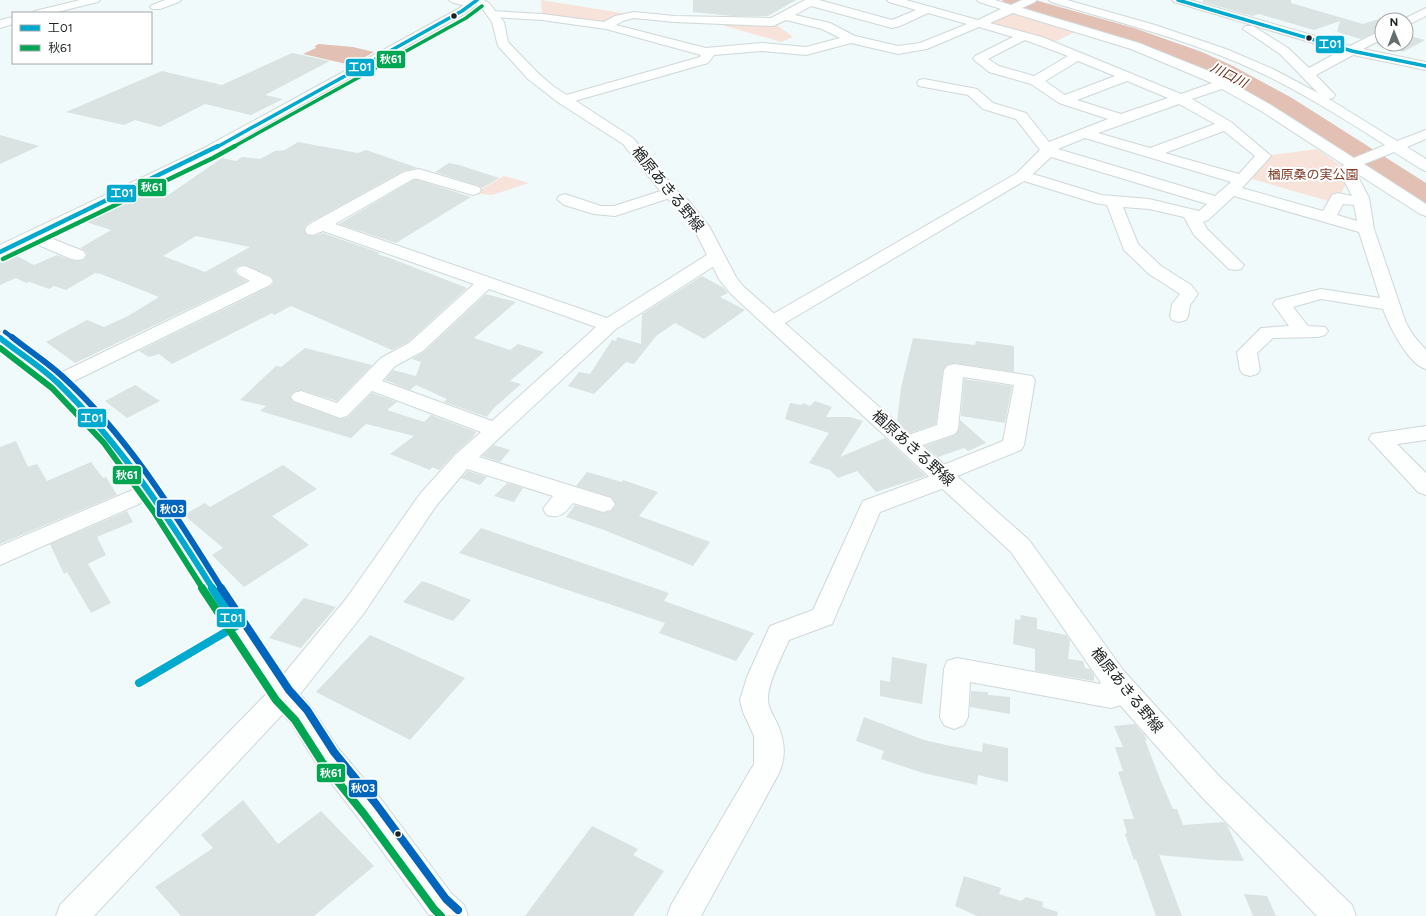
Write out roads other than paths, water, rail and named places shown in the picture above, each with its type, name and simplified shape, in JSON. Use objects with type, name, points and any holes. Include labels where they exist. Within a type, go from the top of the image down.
[{"type":"street","points":[[43,12],[94,0]]},
{"type":"street","points":[[156,7],[175,0]]},
{"type":"street","points":[[455,0],[542,17],[606,26],[706,52],[761,47],[806,51],[851,39]]},
{"type":"street","points":[[894,0],[1024,36],[1127,76],[1179,98],[1226,125],[1264,156],[1237,185],[1202,217],[1149,204],[1101,200],[1022,176]]},
{"type":"street","points":[[983,0],[1014,7],[1155,54],[1223,84],[1356,162],[1426,211]]},
{"type":"street","points":[[785,16],[826,26],[851,39],[888,49],[909,50],[924,46],[980,24],[1031,0]]},
{"type":"street","points":[[1055,0],[1164,32],[1225,53],[1284,79],[1348,116],[1394,147],[1426,166]]},
{"type":"street","points":[[606,26],[619,18],[634,15],[674,19],[773,22],[811,1],[892,24],[896,24],[927,9]]},
{"type":"street","points":[[1185,1],[1352,51],[1426,66]]},
{"type":"street","points":[[0,252],[209,151],[462,11],[483,5]]},
{"type":"street","name":"楢原あきる野線","points":[[483,5],[498,22],[502,43],[533,76],[564,100],[628,141],[670,193],[682,203],[703,230],[728,279],[737,290],[908,443],[1020,546],[1114,679],[1208,784],[1340,916]]},
{"type":"street","points":[[1414,18],[1426,11]]},
{"type":"street","points":[[1225,14],[1284,51],[1348,116]]},
{"type":"street","points":[[0,24],[12,20]]},
{"type":"street","points":[[1048,45],[1082,30]]},
{"type":"street","points":[[1024,36],[978,60],[994,69],[1036,81],[1064,100],[1121,119]]},
{"type":"street","points":[[1308,74],[1374,39]]},
{"type":"street","points":[[564,100],[704,60],[708,56],[706,52]]},
{"type":"street","points":[[1036,81],[1077,56]]},
{"type":"street","points":[[958,89],[994,69]]},
{"type":"street","points":[[1064,100],[1127,76]]},
{"type":"street","points":[[924,83],[972,92],[988,106],[1021,116],[1048,151],[1218,202]]},
{"type":"street","points":[[773,322],[1022,176],[1053,146],[1121,119],[1223,84]]},
{"type":"street","points":[[1151,153],[1226,125]]},
{"type":"street","points":[[1085,134],[1151,153],[1327,218],[1366,229]]},
{"type":"street","points":[[1426,134],[1356,162],[1347,170],[1362,202],[1366,229],[1397,323],[1405,338],[1426,364]]},
{"type":"street","points":[[473,190],[420,174],[409,175],[315,229],[485,283],[609,325]]},
{"type":"street","points":[[565,198],[570,202],[600,211],[615,211],[670,193]]},
{"type":"street","points":[[1327,218],[1338,198],[1362,202]]},
{"type":"street","points":[[1113,201],[1130,246],[1155,270],[1185,289],[1189,294],[1181,304],[1179,316]]},
{"type":"street","points":[[1191,214],[1200,231],[1235,265]]},
{"type":"street","points":[[33,236],[77,255]]},
{"type":"street","points":[[72,916],[283,695],[355,606],[428,500],[463,460],[609,325],[716,257]]},
{"type":"street","points":[[57,382],[264,281],[244,271]]},
{"type":"street","points":[[301,397],[340,411],[388,362],[416,347],[485,283]]},
{"type":"street","points":[[1250,370],[1247,352],[1268,332],[1310,331],[1282,304],[1321,294],[1391,305]]},
{"type":"street","points":[[0,338],[57,382],[110,438],[149,491],[236,626],[283,695],[301,715],[328,757],[370,809],[440,904],[452,916]]},
{"type":"street","points":[[1405,338],[1426,338]]},
{"type":"street","points":[[683,916],[768,766],[770,748],[767,732],[757,713],[753,699],[779,633],[822,617],[871,507],[1013,445],[1025,380],[954,370],[947,429],[908,443]]},
{"type":"street","points":[[369,383],[496,430]]},
{"type":"street","points":[[1426,433],[1380,439],[1426,487]]},
{"type":"street","points":[[463,460],[561,501],[603,504]]},
{"type":"street","points":[[0,556],[149,491]]},
{"type":"street","points":[[954,717],[957,669],[1111,697],[1114,679]]},
{"type":"waterway","name":"川口川","points":[[1012,0],[1127,33],[1172,48],[1225,71],[1284,103],[1342,139],[1426,195]]},
{"type":"park label","name":"楢原桑の実公園","points":[[1313,174]]}]
